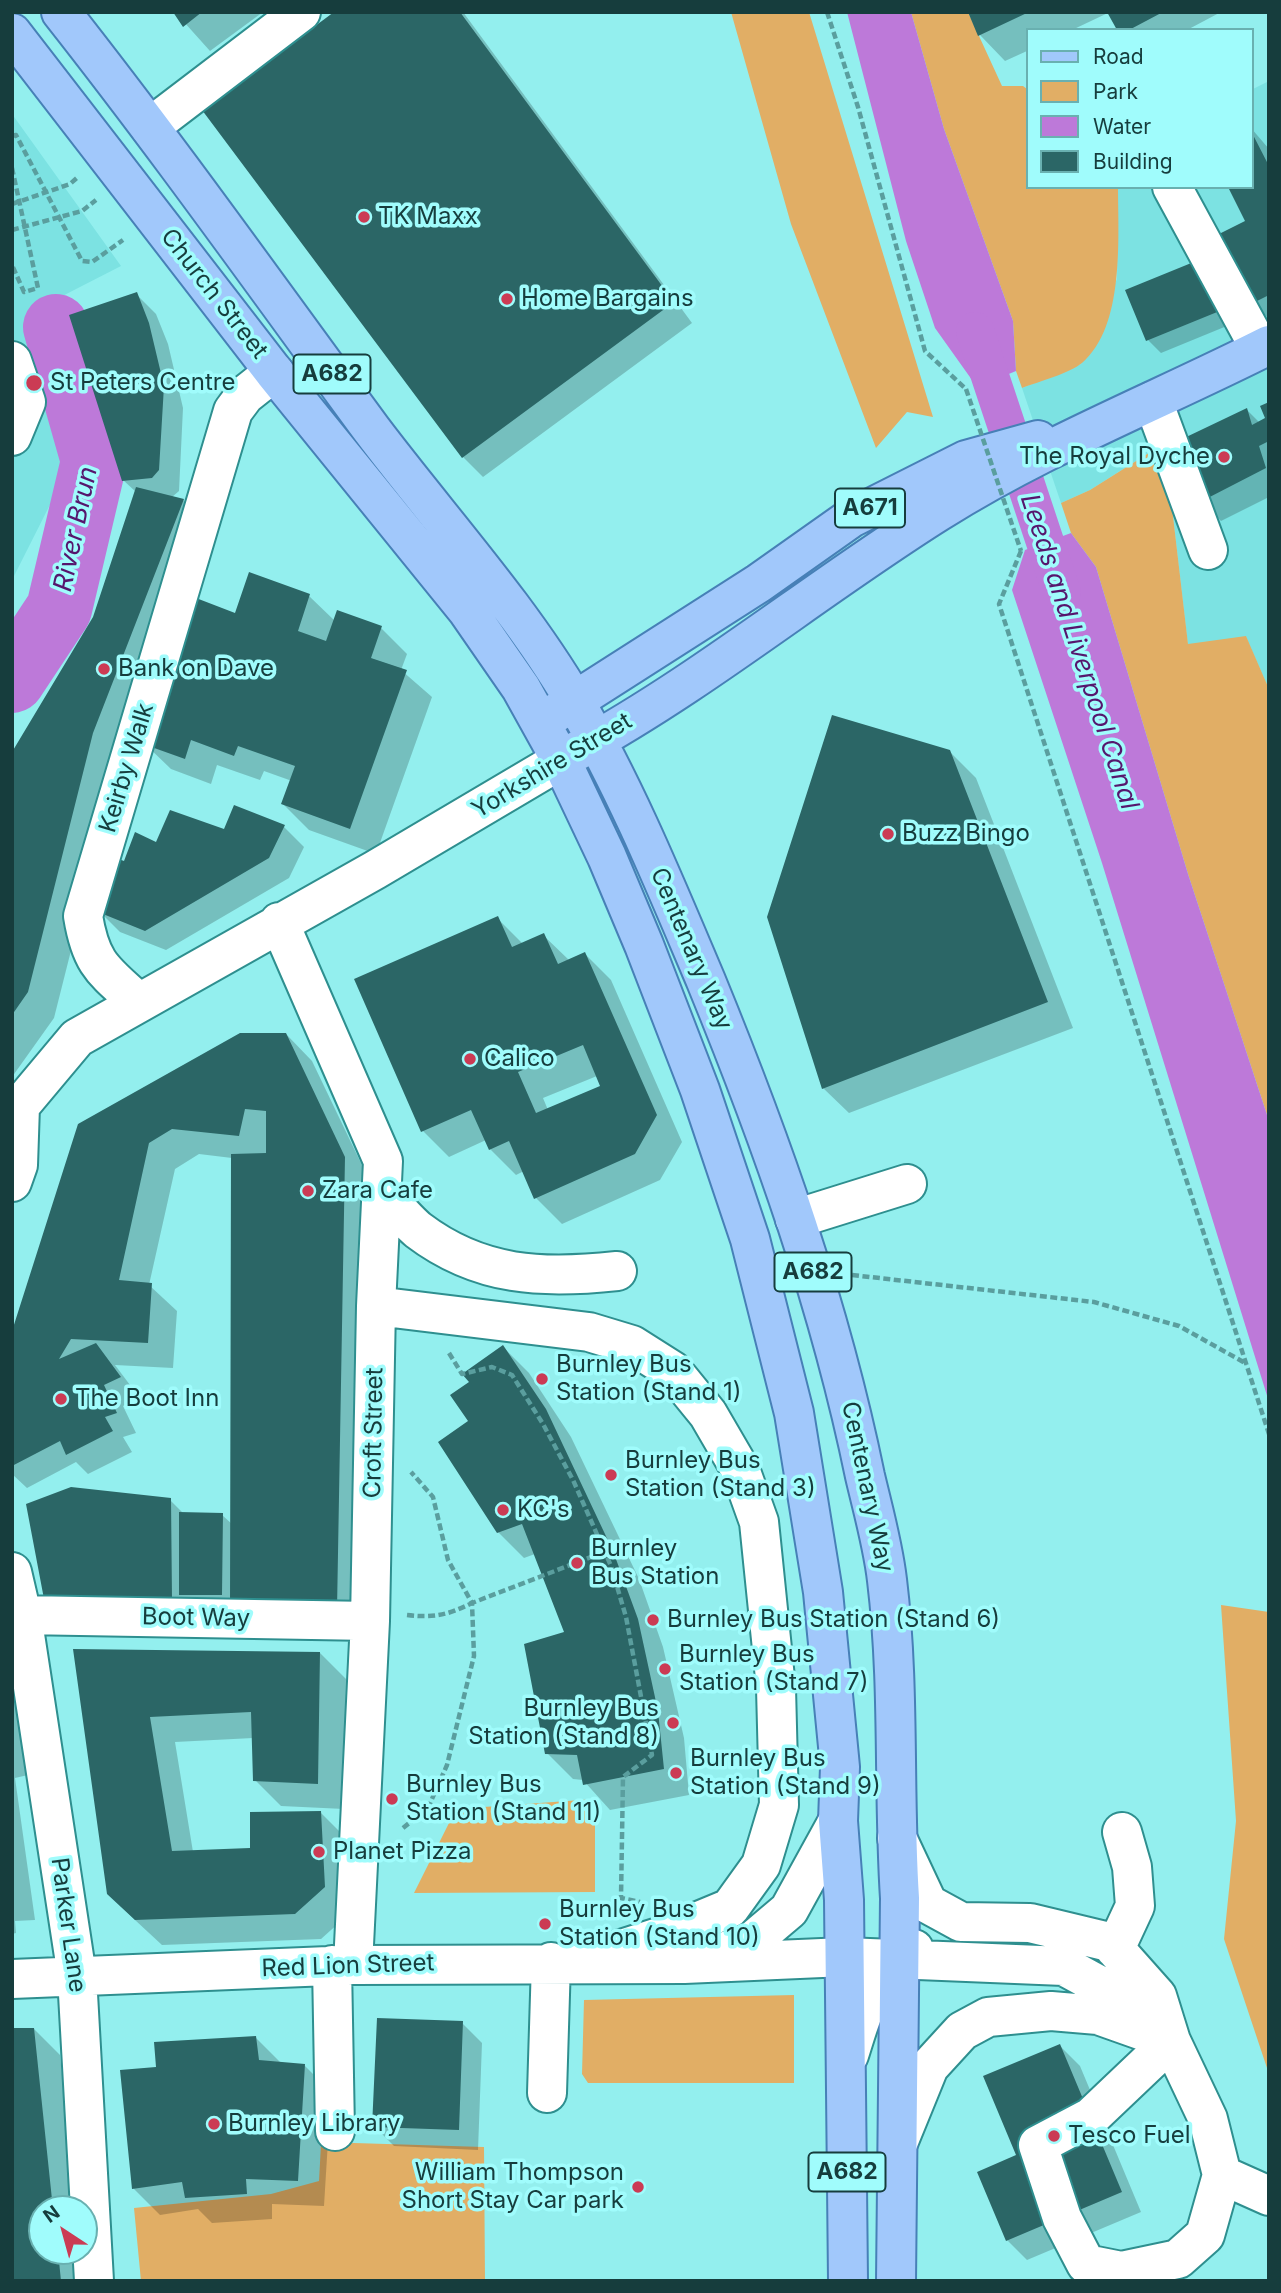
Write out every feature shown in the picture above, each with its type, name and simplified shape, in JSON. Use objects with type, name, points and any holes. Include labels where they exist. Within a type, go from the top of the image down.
[{"type":"main road","name":"Church Street","points":[[61,12],[150,127],[374,432],[536,641],[596,740]]},
{"type":"main road","name":"Church Street","points":[[12,33],[274,372],[467,610],[541,722],[561,760]]},
{"type":"main road","name":"Yorkshire Street","points":[[561,760],[729,658],[850,570],[939,511],[1097,424],[1153,401],[1265,347]]},
{"type":"main road","name":"Yorkshire Street","points":[[541,722],[759,583],[851,518],[966,460],[1097,424]]},
{"type":"main road","name":"Centenary Way","points":[[596,740],[686,934],[745,1076],[813,1270],[849,1398],[887,1578],[898,1757],[896,1836],[901,1898],[896,2281]]},
{"type":"main road","name":"Centenary Way","points":[[561,760],[644,945],[699,1090],[750,1239],[794,1413],[823,1592],[840,1767],[838,1821],[844,1900],[848,2281]]},
{"type":"street","points":[[150,127],[301,12]]},
{"type":"street","points":[[1173,189],[1265,347]]},
{"type":"street","points":[[12,361],[26,402],[12,436]]},
{"type":"street","name":"Keirby Walk","points":[[138,1002],[104,971],[88,948],[83,916],[233,411],[244,394],[274,372]]},
{"type":"street","points":[[1153,401],[1208,550]]},
{"type":"street","name":"Yorkshire Street","points":[[16,1107],[77,1038],[561,760]]},
{"type":"street","name":"Croft Street","points":[[279,922],[383,1161],[376,1306],[370,1621],[342,1965],[335,2131]]},
{"type":"street","points":[[12,1182],[18,1165],[16,1107]]},
{"type":"street","points":[[795,1219],[906,1184]]},
{"type":"street","points":[[381,1191],[417,1229],[457,1255],[496,1270],[566,1276],[617,1271]]},
{"type":"street","points":[[376,1306],[589,1332],[632,1345],[673,1371],[708,1415],[740,1469],[759,1522],[776,1688],[779,1805],[761,1865],[730,1908],[674,1949]]},
{"type":"street","name":"Parker Lane","points":[[12,1572],[22,1615],[77,1976],[94,2281]]},
{"type":"street","name":"Boot Way","points":[[22,1615],[370,1621]]},
{"type":"street","name":"Red Lion Street","points":[[12,1979],[342,1965],[567,1962],[750,1943],[789,1910],[838,1821]]},
{"type":"street","points":[[1115,1949],[1135,1906],[1132,1867],[1122,1832]]},
{"type":"street","points":[[896,1836],[928,1904],[961,1922],[1030,1923],[1109,1942],[1157,1996],[1171,2041],[1208,2119],[1222,2175],[1205,2235],[1178,2259],[1121,2271],[1086,2264],[1062,2218],[1038,2145],[1091,2117],[1171,2041]]},
{"type":"street","points":[[844,1900],[872,1936],[899,1958]]},
{"type":"street","points":[[846,2063],[868,1993],[899,1958],[961,1922]]},
{"type":"street","name":"Red Lion Street","points":[[674,1949],[1064,1966],[1119,1996],[1171,2041]]},
{"type":"street","points":[[547,2093],[567,1962]]},
{"type":"street","points":[[898,2143],[929,2067],[962,2031],[988,2017],[1051,2011],[1098,2015],[1171,2041]]},
{"type":"street","points":[[1222,2175],[1269,2196]]},
{"type":"path","points":[[827,12],[859,107],[925,351],[966,389],[1021,551],[999,604],[1269,1434]]},
{"type":"path","points":[[12,136],[16,135],[82,261],[92,262],[154,217]]},
{"type":"path","points":[[12,168],[38,288],[24,292],[12,265]]},
{"type":"path","points":[[12,204],[69,184]]},
{"type":"path","points":[[12,230],[82,211]]},
{"type":"path","points":[[813,1270],[1094,1302],[1179,1326],[1247,1364]]},
{"type":"path","points":[[462,1374],[492,1367],[512,1376],[543,1424],[573,1480],[604,1552],[626,1617],[652,1755],[623,1777],[621,1898],[651,1904],[654,1917],[674,1949]]},
{"type":"path","points":[[403,1828],[428,1808],[447,1765],[474,1656],[472,1603],[448,1560],[433,1497],[408,1469]]},
{"type":"path","points":[[370,1621],[407,1615],[432,1618],[448,1615],[472,1603],[604,1552]]},
{"type":"shaded area","points":[[1269,81],[1269,689],[1246,637],[1188,645],[1171,499],[1147,454],[1090,490],[1061,503],[1022,388],[1081,364],[1117,279],[1118,189],[1253,189],[1253,89]]},
{"type":"shaded area","name":"St Peters Centre","points":[[12,114],[121,266],[39,308],[73,459],[12,580]]},
{"type":"green space","points":[[731,12],[809,12],[933,417],[907,412],[876,448],[791,224]]},
{"type":"green space","points":[[911,12],[968,12],[1002,86],[1026,88],[1026,189],[1118,189],[1118,256],[1112,305],[1106,327],[1096,347],[1077,367],[1022,388],[1016,371],[1013,321],[944,129]]},
{"type":"green space","points":[[1152,451],[1171,499],[1188,644],[1246,636],[1269,689],[1269,1121],[1188,874],[1096,567],[1071,533],[1061,503],[1090,490]]},
{"type":"green space","points":[[1221,1605],[1269,1612],[1269,2074],[1224,1939],[1236,1821]]},
{"type":"green space","points":[[595,1799],[595,1892],[414,1893],[456,1809]]},
{"type":"green space","points":[[794,1995],[794,2083],[588,2083],[582,2074],[584,2000]]},
{"type":"green space","points":[[321,2144],[484,2147],[485,2281],[141,2281],[134,2208],[271,2194],[319,2181]]},
{"type":"water","points":[[847,12],[911,12],[944,129],[1013,321],[1016,371],[977,387],[935,328],[906,241]]},
{"type":"water","points":[[1071,533],[1096,567],[1188,874],[1269,1121],[1269,1402],[1102,863],[1012,590],[1025,550]]},
{"type":"building","points":[[173,12],[202,12],[183,27]]},
{"type":"building","points":[[334,12],[460,12],[674,302],[462,458],[202,110]]},
{"type":"building","points":[[968,12],[1029,12],[978,36]]},
{"type":"building","points":[[1107,12],[1163,12],[1133,28],[1116,28]]},
{"type":"building","points":[[1253,135],[1269,166],[1269,295],[1251,304],[1217,235],[1245,221],[1229,189],[1253,189]]},
{"type":"building","points":[[1206,257],[1227,308],[1146,341],[1125,290]]},
{"type":"building","points":[[137,292],[149,323],[164,386],[159,470],[152,478],[122,481],[69,315]]},
{"type":"building","name":"The Royal Dyche","points":[[1269,402],[1269,441],[1259,446],[1266,468],[1200,502],[1180,440],[1247,408],[1252,425],[1265,418],[1260,406]]},
{"type":"building","points":[[136,487],[184,499],[93,733],[28,992],[12,1015],[12,752],[93,617]]},
{"type":"building","points":[[249,572],[310,594],[298,631],[326,641],[337,610],[382,626],[371,658],[407,670],[350,829],[281,804],[295,766],[238,746],[234,756],[191,740],[185,759],[143,744],[196,598],[235,613]]},
{"type":"building","name":"Buzz Bingo","points":[[832,715],[950,750],[1048,1002],[822,1089],[767,917]]},
{"type":"building","points":[[234,805],[285,825],[269,858],[145,931],[98,912],[116,858],[124,861],[135,832],[156,842],[170,810],[224,829]]},
{"type":"building","name":"Calico","points":[[498,916],[512,947],[544,933],[558,964],[585,952],[657,1115],[635,1154],[534,1199],[509,1141],[489,1150],[471,1110],[421,1132],[354,979]],"holes":[[[583,1045],[600,1086],[536,1113],[518,1072]]]},
{"type":"building","points":[[240,1033],[286,1033],[345,1157],[337,1610],[230,1604],[231,1154],[266,1153],[266,1111],[245,1109],[239,1136],[172,1129],[149,1143],[119,1280],[152,1283],[148,1343],[71,1339],[59,1359],[96,1343],[121,1377],[104,1385],[117,1413],[105,1417],[113,1431],[66,1455],[60,1441],[12,1466],[12,1331],[78,1124]]},
{"type":"building","name":"Burnley Bus Station","points":[[503,1345],[546,1409],[613,1551],[638,1619],[658,1711],[664,1769],[583,1785],[577,1755],[545,1754],[524,1644],[564,1632],[522,1524],[497,1533],[438,1442],[468,1421],[450,1395],[469,1382],[462,1374]]},
{"type":"building","points":[[71,1487],[171,1498],[172,1599],[44,1599],[26,1504]]},
{"type":"building","points":[[179,1512],[223,1513],[222,1595],[179,1595]]},
{"type":"building","points":[[73,1649],[320,1652],[318,1784],[253,1781],[251,1712],[150,1717],[172,1851],[250,1848],[250,1812],[321,1811],[325,1887],[295,1914],[135,1920],[107,1894]]},
{"type":"building","points":[[377,2018],[463,2021],[459,2130],[372,2127]]},
{"type":"building","points":[[12,2028],[34,2028],[52,2195],[28,2195],[28,2265],[59,2265],[61,2281],[12,2281]]},
{"type":"building","name":"Burnley Library","points":[[256,2036],[259,2060],[305,2064],[298,2181],[246,2179],[247,2194],[185,2198],[182,2182],[132,2189],[120,2070],[156,2067],[154,2042]]},
{"type":"building","name":"Tesco Fuel","points":[[1060,2044],[1122,2192],[1006,2241],[977,2172],[1016,2155],[983,2076]]},
{"type":"waterway","name":"River Brun","points":[[12,680],[59,609],[94,461],[56,327]]},
{"type":"waterway","name":"Leeds and Liverpool Canal","points":[[975,331],[1062,593]]},
{"type":"place","name":"TK Maxx","points":[[364,217]]},
{"type":"place","name":"Home Bargains","points":[[507,299]]},
{"type":"place","name":"St Peters Centre","points":[[34,383]]},
{"type":"place","name":"The Royal Dyche","points":[[1224,457]]},
{"type":"place","name":"Bank on Dave","points":[[104,669]]},
{"type":"place","name":"Buzz Bingo","points":[[888,834]]},
{"type":"place","name":"Calico","points":[[470,1059]]},
{"type":"place","name":"Zara Cafe","points":[[308,1191]]},
{"type":"place","name":"Burnley Bus Station (Stand 1)","points":[[542,1379]]},
{"type":"place","name":"The Boot Inn","points":[[61,1399]]},
{"type":"place","name":"Burnley Bus Station (Stand 3)","points":[[611,1475]]},
{"type":"place","name":"KC's","points":[[503,1510]]},
{"type":"place","name":"Burnley Bus Station","points":[[577,1563]]},
{"type":"place","name":"Burnley Bus Station (Stand 6)","points":[[653,1620]]},
{"type":"place","name":"Burnley Bus Station (Stand 7)","points":[[665,1669]]},
{"type":"place","name":"Burnley Bus Station (Stand 8)","points":[[673,1723]]},
{"type":"place","name":"Burnley Bus Station (Stand 9)","points":[[676,1773]]},
{"type":"place","name":"Burnley Bus Station (Stand 11)","points":[[392,1799]]},
{"type":"place","name":"Planet Pizza","points":[[319,1852]]},
{"type":"place","name":"Burnley Bus Station (Stand 10)","points":[[545,1924]]},
{"type":"place","name":"Burnley Library","points":[[214,2124]]},
{"type":"place","name":"Tesco Fuel","points":[[1054,2136]]},
{"type":"place","name":"William Thompson Short Stay Car park","points":[[638,2187]]}]
